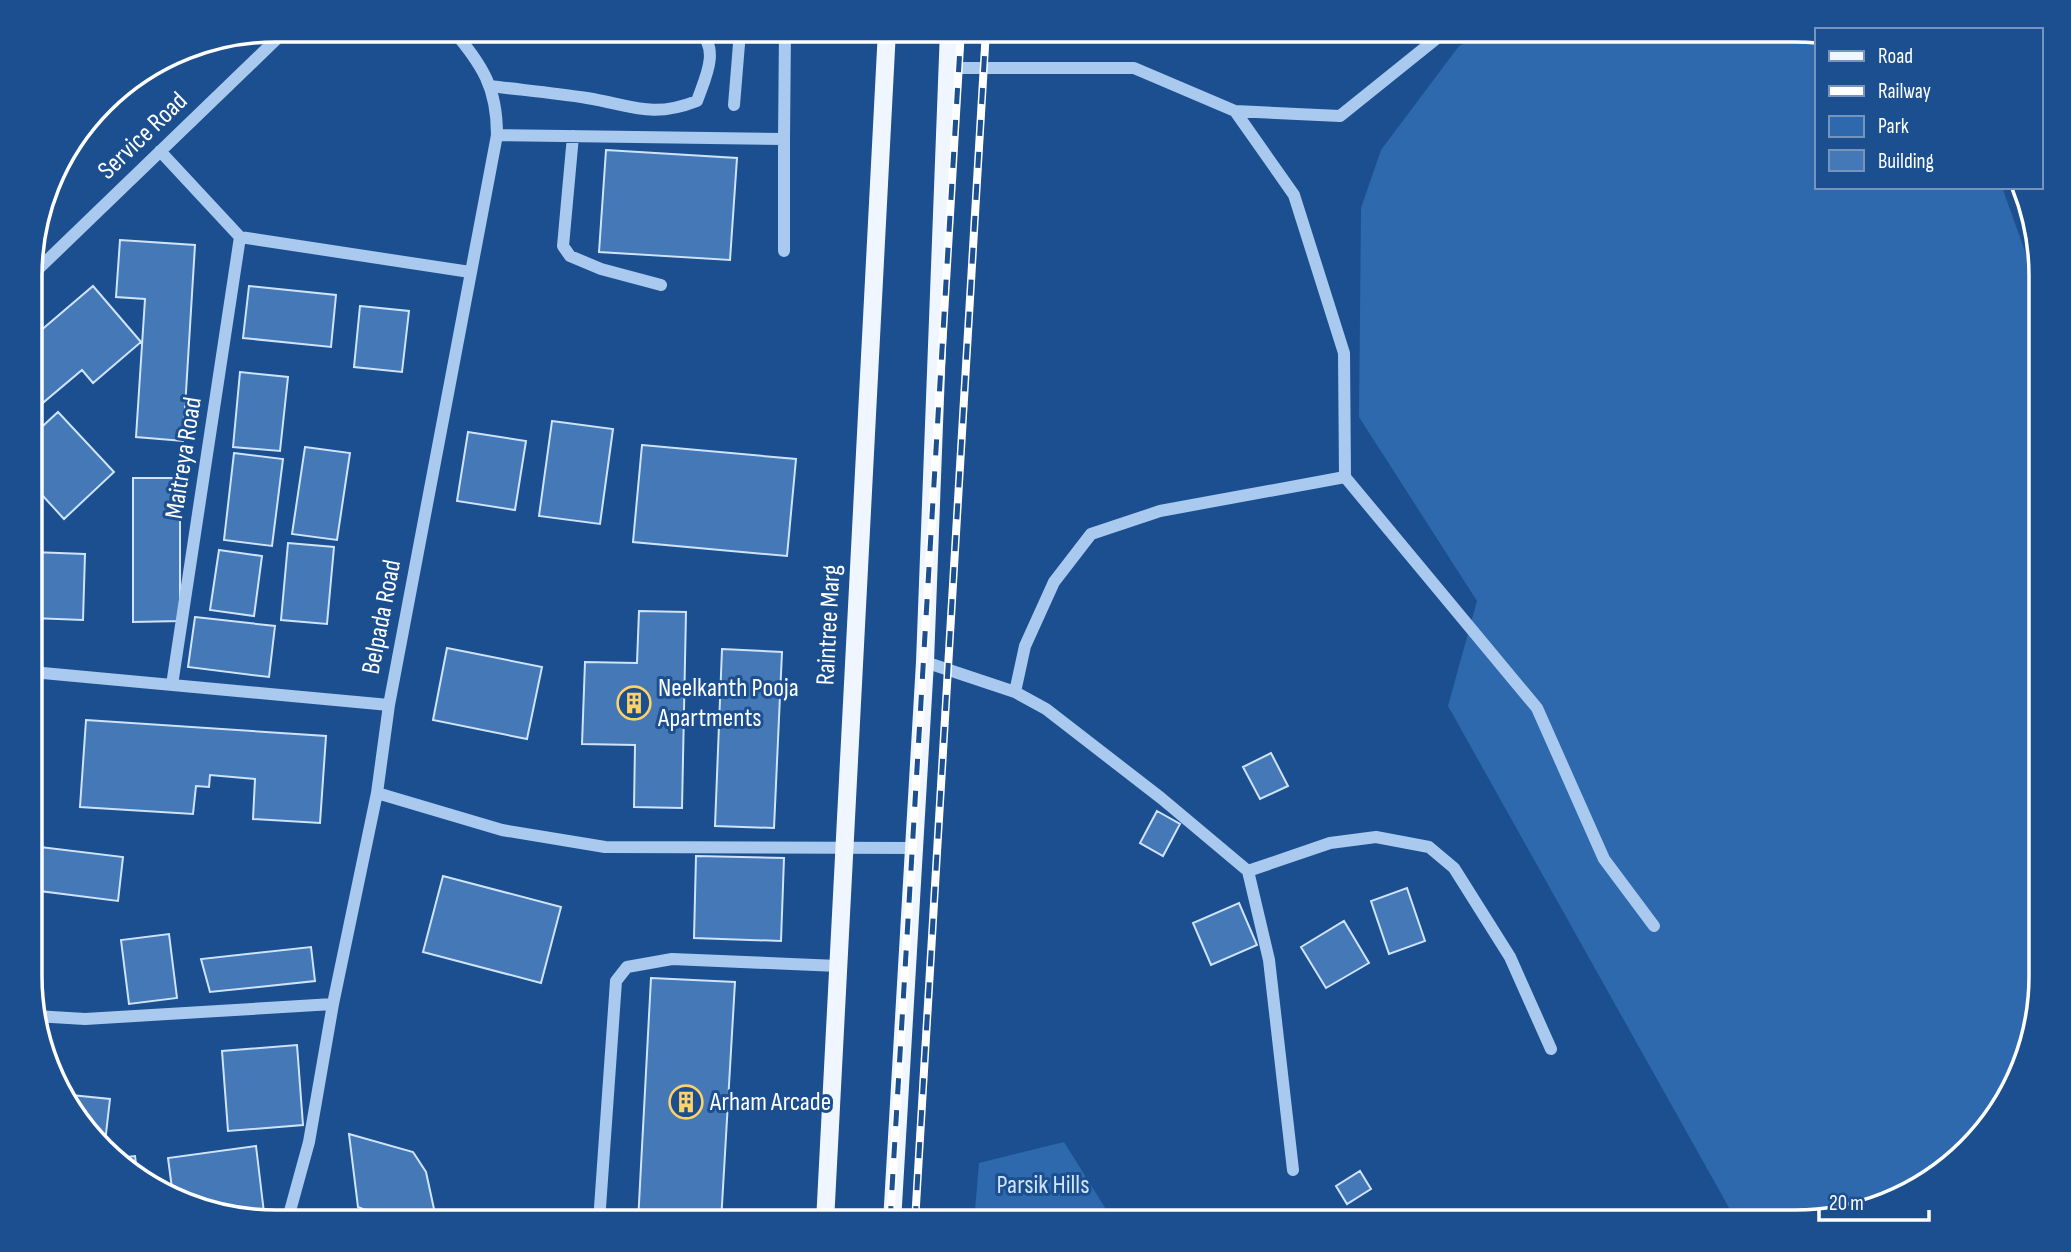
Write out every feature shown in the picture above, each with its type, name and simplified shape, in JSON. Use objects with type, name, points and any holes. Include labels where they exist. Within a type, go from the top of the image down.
[{"type":"main road","name":"Raintree Marg","points":[[826,1210],[886,42]]},
{"type":"main road","points":[[893,1210],[925,662],[949,42]]},
{"type":"street","name":"Service Road","points":[[43,265],[273,42]]},
{"type":"street","name":"Belpada Road","points":[[290,1210],[309,1142],[333,1004],[377,793],[389,705],[497,135],[497,109],[490,86],[480,63],[463,42]]},
{"type":"street","points":[[490,86],[589,99],[644,111],[680,108],[697,101],[711,57],[707,42]]},
{"type":"street","points":[[734,105],[739,42]]},
{"type":"street","points":[[784,251],[785,42]]},
{"type":"street","points":[[948,68],[1134,68],[1235,111],[1340,116],[1432,42]]},
{"type":"street","points":[[1235,111],[1294,195],[1344,354],[1345,477],[1536,708],[1604,859],[1654,926]]},
{"type":"street","points":[[497,135],[784,139]]},
{"type":"street","points":[[573,136],[563,246],[570,256],[601,269],[661,285]]},
{"type":"street","points":[[160,151],[240,237],[470,272]]},
{"type":"street","name":"Maitreya Road","points":[[172,685],[240,237]]},
{"type":"street","points":[[1015,692],[1025,646],[1054,582],[1091,534],[1160,510],[1345,477]]},
{"type":"street","points":[[925,662],[1015,692],[1046,709],[1161,798],[1248,871],[1269,960],[1293,1170]]},
{"type":"street","points":[[42,673],[389,705]]},
{"type":"street","points":[[377,793],[502,830],[605,847],[914,848]]},
{"type":"street","points":[[1248,871],[1330,843],[1376,837],[1429,847],[1454,868],[1510,957],[1551,1049]]},
{"type":"street","points":[[600,1210],[615,981],[628,967],[673,959],[838,966]]},
{"type":"street","points":[[45,1017],[85,1019],[333,1004]]},
{"type":"green space","points":[[1467,42],[1815,43],[1815,189],[2003,189],[2028,260],[2028,992],[2025,1022],[2005,1080],[1981,1119],[1961,1142],[1938,1162],[1885,1192],[1826,1208],[1730,1209],[1448,706],[1477,601],[1359,417],[1361,208],[1381,150],[1459,46]]},
{"type":"green space","name":"Parsik Hills","points":[[1064,1142],[1106,1209],[975,1210],[979,1163]]},
{"type":"building","points":[[606,150],[737,158],[730,260],[599,252]]},
{"type":"building","points":[[120,240],[195,245],[183,441],[136,437],[145,299],[116,297]]},
{"type":"building","points":[[93,286],[141,342],[93,383],[82,370],[42,404],[42,329]]},
{"type":"building","points":[[249,286],[336,295],[331,347],[243,338]]},
{"type":"building","points":[[360,306],[409,311],[402,372],[354,367]]},
{"type":"building","points":[[240,372],[288,377],[280,451],[233,447]]},
{"type":"building","points":[[58,412],[114,472],[64,519],[42,495],[42,427]]},
{"type":"building","points":[[552,421],[613,429],[600,524],[539,516]]},
{"type":"building","points":[[468,432],[526,441],[515,510],[457,501]]},
{"type":"building","points":[[642,445],[796,459],[787,556],[633,542]]},
{"type":"building","points":[[305,447],[350,453],[337,540],[292,534]]},
{"type":"building","points":[[234,453],[283,459],[272,546],[224,540]]},
{"type":"building","points":[[133,478],[180,478],[180,621],[133,622]]},
{"type":"building","points":[[288,543],[334,547],[327,624],[281,620]]},
{"type":"building","points":[[219,550],[262,556],[254,616],[210,610]]},
{"type":"building","points":[[42,552],[85,554],[83,620],[42,618]]},
{"type":"building","name":"Neelkanth Pooja Apartments","points":[[639,611],[686,612],[682,808],[634,807],[635,745],[582,744],[585,662],[637,663]]},
{"type":"building","points":[[195,617],[275,626],[269,677],[188,667]]},
{"type":"building","points":[[447,648],[542,667],[527,739],[433,720]]},
{"type":"building","points":[[722,649],[782,652],[774,828],[715,826]]},
{"type":"building","points":[[86,720],[326,736],[320,823],[253,819],[255,779],[210,775],[209,787],[196,786],[193,814],[80,807]]},
{"type":"building","points":[[1271,753],[1288,786],[1260,799],[1243,767]]},
{"type":"building","points":[[1157,811],[1180,824],[1163,856],[1140,843]]},
{"type":"building","points":[[42,847],[123,857],[118,901],[42,891]]},
{"type":"building","points":[[696,856],[784,858],[781,941],[694,938]]},
{"type":"building","points":[[443,876],[561,907],[541,983],[423,952]]},
{"type":"building","points":[[1407,888],[1425,941],[1389,954],[1371,901]]},
{"type":"building","points":[[1239,903],[1257,945],[1211,965],[1193,923]]},
{"type":"building","points":[[1344,921],[1369,963],[1326,988],[1301,947]]},
{"type":"building","points":[[169,934],[177,998],[129,1004],[121,940]]},
{"type":"building","points":[[311,947],[315,981],[210,992],[201,959]]},
{"type":"building","name":"Arham Arcade","points":[[651,978],[735,982],[722,1210],[639,1210]]},
{"type":"building","points":[[297,1045],[303,1125],[228,1131],[222,1051]]},
{"type":"building","points":[[75,1095],[110,1099],[106,1137]]},
{"type":"building","points":[[349,1134],[413,1152],[426,1172],[433,1210],[365,1210],[358,1207]]},
{"type":"building","points":[[256,1146],[264,1209],[215,1202],[172,1185],[168,1158]]},
{"type":"building","points":[[135,1156],[136,1164],[133,1162],[127,1157]]},
{"type":"building","points":[[1360,1171],[1371,1189],[1347,1204],[1336,1186]]},
{"type":"railway","points":[[891,1210],[960,42]]},
{"type":"railway","points":[[916,1210],[985,42]]},
{"type":"place","name":"Neelkanth Pooja Apartments","points":[[634,703]]},
{"type":"place","name":"Arham Arcade","points":[[686,1102]]}]
